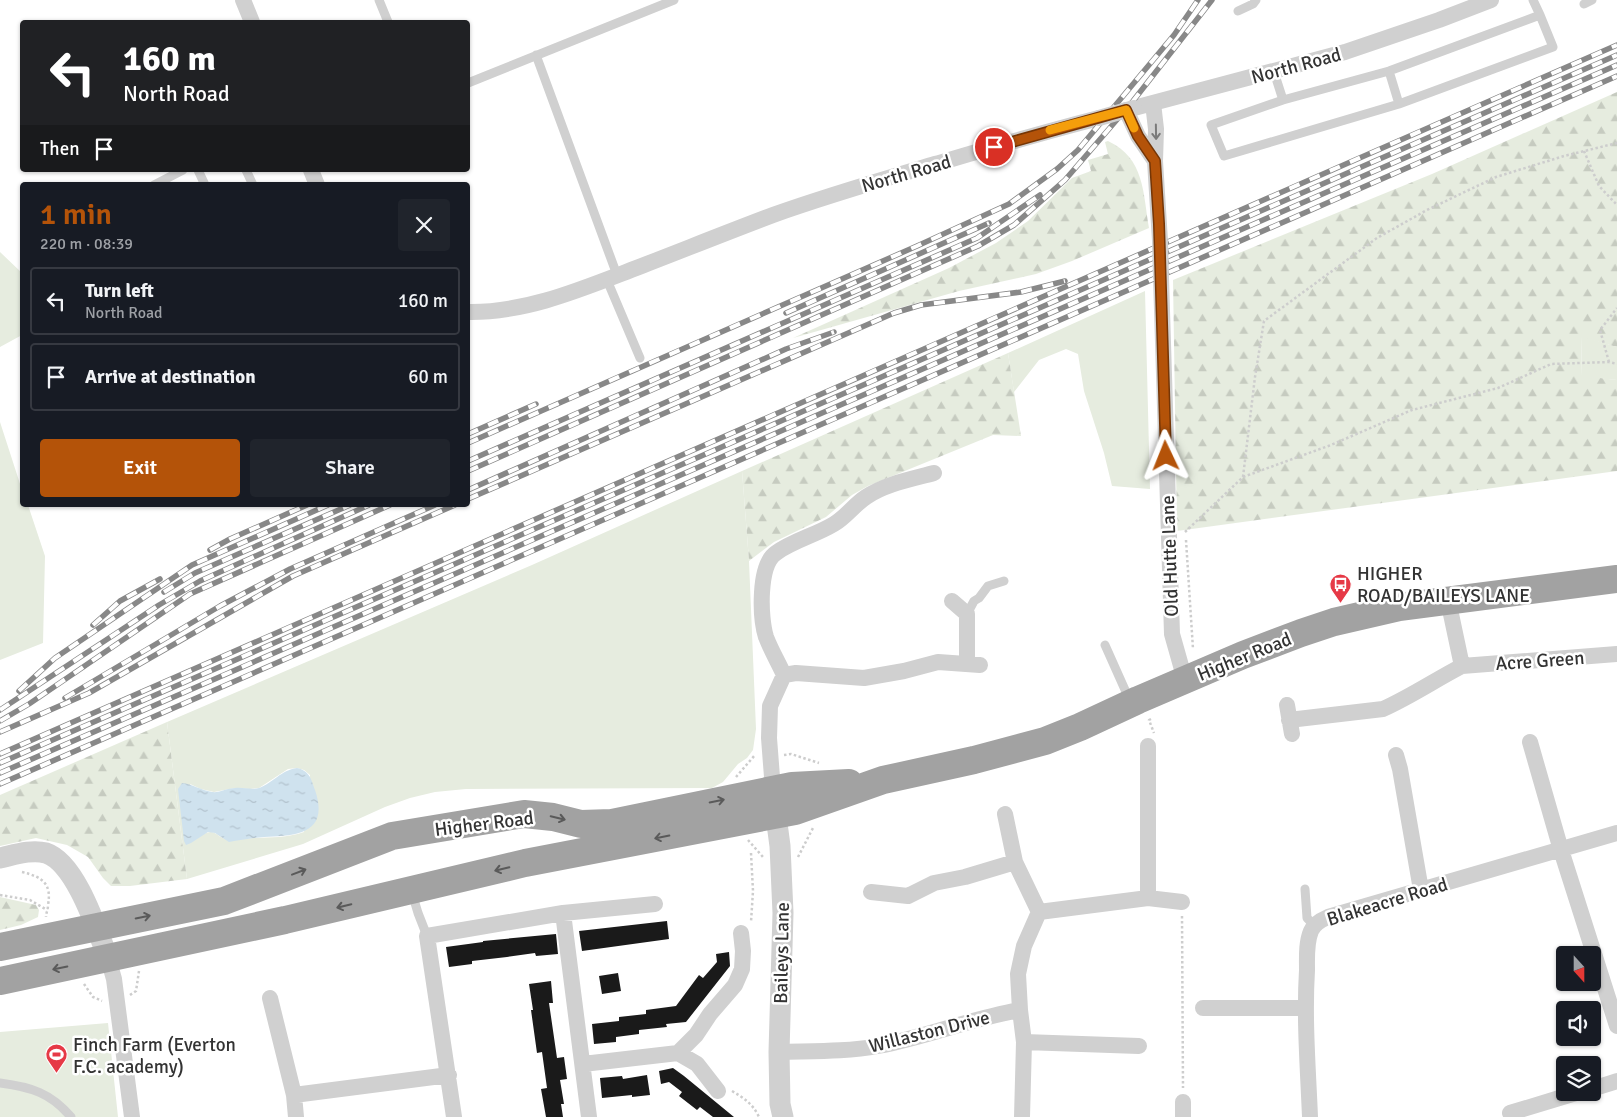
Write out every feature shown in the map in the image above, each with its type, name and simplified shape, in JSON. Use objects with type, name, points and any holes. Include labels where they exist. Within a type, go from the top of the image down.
[{"type":"highway","name":"Higher Road","points":[[0,981],[285,920],[774,803],[792,786],[883,780],[1021,748],[1080,727],[1190,678],[1301,633],[1372,612],[1448,600],[1617,579]]},
{"type":"highway","name":"Higher Road","points":[[0,947],[224,901],[392,836],[524,814],[553,817],[581,824],[612,823],[774,803]]},
{"type":"street","points":[[243,0],[251,20]]},
{"type":"street","name":"North Road","points":[[470,312],[521,307],[561,296],[822,198],[1050,130],[1274,72],[1372,43],[1491,0]]},
{"type":"street","name":"Old Hutte Lane","points":[[1153,103],[1156,129],[1155,161],[1160,241],[1172,634],[1190,678]]},
{"type":"street","points":[[1129,111],[1138,136],[1155,161]]},
{"type":"street","points":[[774,803],[769,738],[770,706],[784,675],[764,628],[763,581],[769,560],[774,553],[840,520],[854,505],[868,495],[900,482],[934,473]]},
{"type":"street","points":[[1448,600],[1462,666]]},
{"type":"street","points":[[784,675],[796,673],[864,678],[904,671],[938,662],[974,664],[967,614],[952,601]]},
{"type":"street","name":"Acre Green","points":[[1289,720],[1383,709],[1462,666],[1617,654]]},
{"type":"street","points":[[1530,742],[1561,850],[1617,1026]]},
{"type":"street","points":[[1148,746],[1148,898]]},
{"type":"street","points":[[1396,755],[1421,890]]},
{"type":"street","name":"Baileys Lane","points":[[774,803],[780,846],[783,913],[779,1052],[780,1104],[783,1117]]},
{"type":"street","points":[[1005,814],[1015,862],[1039,912],[1024,946],[1018,974],[1024,1042],[1022,1117]]},
{"type":"street","name":"Blakeacre Road","points":[[1310,1117],[1305,1008],[1308,944],[1311,930],[1320,920],[1617,833]]},
{"type":"street","points":[[2,858],[37,852],[46,853],[63,864],[81,893],[108,958],[114,979],[132,1117]]},
{"type":"street","points":[[871,892],[908,896],[934,883],[965,877],[1015,862]]},
{"type":"street","points":[[1039,912],[1148,898],[1182,902]]},
{"type":"street","points":[[454,1117],[427,936],[563,913],[655,904]]},
{"type":"street","points":[[563,913],[589,1117]]},
{"type":"street","points":[[678,1053],[696,1035],[710,1014],[735,984],[742,969],[741,933]]},
{"type":"street","points":[[270,998],[294,1095],[296,1117]]},
{"type":"street","points":[[1203,1008],[1305,1008]]},
{"type":"street","name":"Willaston Drive","points":[[779,1052],[878,1046],[936,1032],[992,1015],[1020,1010]]},
{"type":"street","points":[[1024,1042],[1139,1046]]},
{"type":"street","points":[[583,1064],[678,1053],[697,1064],[718,1091]]},
{"type":"street","points":[[294,1095],[449,1076]]},
{"type":"street","points":[[1601,1085],[1617,1081]]},
{"type":"street","points":[[1510,1113],[1556,1099]]},
{"type":"lane","points":[[380,0],[387,20]]},
{"type":"lane","points":[[470,82],[672,0]]},
{"type":"lane","points":[[1238,11],[1253,4],[1256,0]]},
{"type":"lane","points":[[1533,0],[1540,15],[1553,47],[1399,104],[1224,156],[1212,125],[1283,100],[1389,71],[1540,15]]},
{"type":"lane","points":[[536,55],[640,358]]},
{"type":"lane","points":[[1389,71],[1399,104]]},
{"type":"lane","points":[[1274,72],[1283,100]]},
{"type":"lane","points":[[165,182],[179,172]]},
{"type":"lane","points":[[967,614],[974,602],[988,586],[1004,581]]},
{"type":"lane","points":[[1105,645],[1131,704]]},
{"type":"lane","points":[[1305,889],[1307,918],[1315,926]]},
{"type":"lane","points":[[411,890],[427,936]]},
{"type":"lane","points":[[0,1083],[18,1085],[48,1095],[62,1106],[71,1117]]},
{"type":"path","points":[[1243,477],[1264,321],[1377,238],[1427,210],[1496,177],[1617,143]]},
{"type":"path","points":[[1584,151],[1599,186],[1617,205]]},
{"type":"path","points":[[1609,362],[1600,330],[1617,308]]},
{"type":"path","points":[[1190,678],[1186,531],[1243,477],[1331,445],[1412,410],[1498,388],[1551,364],[1609,362],[1617,364]]},
{"type":"path","points":[[781,878],[798,858],[816,822]]},
{"type":"path","points":[[2,858],[21,872],[37,876],[44,881],[50,892],[45,915]]},
{"type":"path","points":[[0,895],[30,900],[47,910]]},
{"type":"path","points":[[1182,902],[1183,1109]]},
{"type":"green space","points":[[1617,92],[1617,347],[1581,337],[1582,376],[1617,380],[1617,471],[1177,531],[1173,280],[1432,174]]},
{"type":"green space","points":[[1108,141],[1120,148],[1136,167],[1143,190],[1149,228],[1072,261],[1036,274],[959,291],[793,338],[949,268],[996,243],[1028,221],[1072,178],[1091,171],[1088,160],[1108,154],[1105,142]]},
{"type":"green space","points":[[0,252],[20,271],[20,336],[0,347]]},
{"type":"green space","points":[[1145,291],[1150,489],[1112,486],[1104,453],[1084,391],[1078,354],[1066,349],[1039,360],[1014,392],[1008,353]]},
{"type":"green space","points":[[1581,336],[1617,347],[1617,380],[1582,377]]},
{"type":"green space","points":[[1008,353],[1021,436],[993,435],[868,486],[852,495],[826,517],[774,542],[749,561],[742,471]]},
{"type":"green space","points":[[0,422],[20,484],[20,507],[29,507],[45,556],[43,643],[0,660]]},
{"type":"green space","points":[[742,471],[749,561],[756,729],[753,750],[723,782],[712,788],[466,789],[435,792],[385,807],[303,844],[187,879],[167,722],[532,565]],"holes":[[[297,768],[304,770],[310,775],[304,832],[285,836],[233,839],[223,838],[213,832],[202,835],[190,784],[214,792],[235,788],[259,788],[288,769]]]},
{"type":"green space","points":[[167,722],[187,879],[130,886],[111,886],[88,857],[67,845],[36,838],[0,846],[0,795]]},
{"type":"green space","points":[[0,897],[36,905],[39,910],[38,917],[21,925],[0,930]]},
{"type":"green space","name":"Finch Farm (Everton F.C. academy)","points":[[108,1023],[118,1117],[0,1117],[0,1032]]},
{"type":"water","points":[[297,768],[305,771],[309,776],[315,790],[318,805],[318,816],[314,824],[307,830],[288,835],[229,842],[215,833],[208,832],[186,845],[178,789],[182,783],[212,792],[232,788],[256,789],[264,786],[286,771]]},
{"type":"building","points":[[667,921],[669,939],[582,951],[579,931]]},
{"type":"building","points":[[556,934],[558,954],[536,956],[535,953],[472,961],[472,964],[449,967],[446,947],[483,941]]},
{"type":"building","points":[[729,952],[730,966],[686,1022],[666,1024],[667,1027],[639,1030],[639,1034],[616,1037],[616,1042],[594,1044],[592,1024],[619,1021],[619,1017],[646,1014],[646,1010],[676,1006],[699,975],[703,978],[717,962],[716,954]]},
{"type":"building","points":[[618,973],[621,991],[602,994],[599,976]]},
{"type":"building","points":[[551,981],[553,1003],[549,1003],[557,1058],[564,1057],[567,1079],[560,1080],[564,1104],[561,1104],[563,1117],[546,1117],[541,1089],[547,1088],[542,1052],[537,1053],[531,1010],[533,1010],[529,984]]},
{"type":"building","points":[[673,1068],[734,1117],[713,1117],[700,1107],[697,1110],[679,1096],[682,1092],[669,1082],[661,1084],[659,1071]]},
{"type":"building","points":[[647,1075],[650,1095],[602,1098],[600,1078],[622,1076],[623,1079]]},
{"type":"railway","points":[[470,442],[1009,204],[1057,169],[1078,150],[1174,35],[1198,0]]},
{"type":"railway","points":[[470,470],[978,246],[1014,225],[1065,180],[1133,101],[1212,0]]},
{"type":"railway","points":[[0,754],[1617,45]]},
{"type":"railway","points":[[0,763],[1617,55]]},
{"type":"railway","points":[[0,773],[1617,65]]},
{"type":"railway","points":[[0,784],[1617,76]]},
{"type":"railway","points":[[470,460],[977,238],[1040,195]]},
{"type":"railway","points":[[786,313],[989,223]]},
{"type":"railway","points":[[470,498],[894,313],[921,305],[1021,292],[1065,281]]},
{"type":"railway","points":[[470,489],[786,349],[834,332]]},
{"type":"railway","points":[[470,433],[536,404]]},
{"type":"railway","points":[[210,550],[230,539],[302,507]]},
{"type":"railway","points":[[19,691],[55,658],[192,565],[323,507]]},
{"type":"railway","points":[[164,592],[195,573],[345,507]]},
{"type":"railway","points":[[0,710],[159,605],[200,581],[365,507]]},
{"type":"railway","points":[[0,721],[29,704],[190,594],[386,507]]},
{"type":"railway","points":[[65,698],[220,606],[290,569],[430,507]]},
{"type":"railway","points":[[0,732],[89,693],[293,576],[450,507]]},
{"type":"railway","points":[[93,625],[120,601],[160,579]]},
{"type":"slow traffic","points":[[1050,130],[1126,110],[1134,128]]},
{"type":"place","name":"HIGHER ROAD/BAILEYS LANE","points":[[1341,603]]},
{"type":"place","name":"Finch Farm (Everton F.C. academy)","points":[[57,1074]]},
{"type":"route","points":[[994,147],[1126,110],[1138,136],[1155,161],[1158,189],[1166,456]]}]
